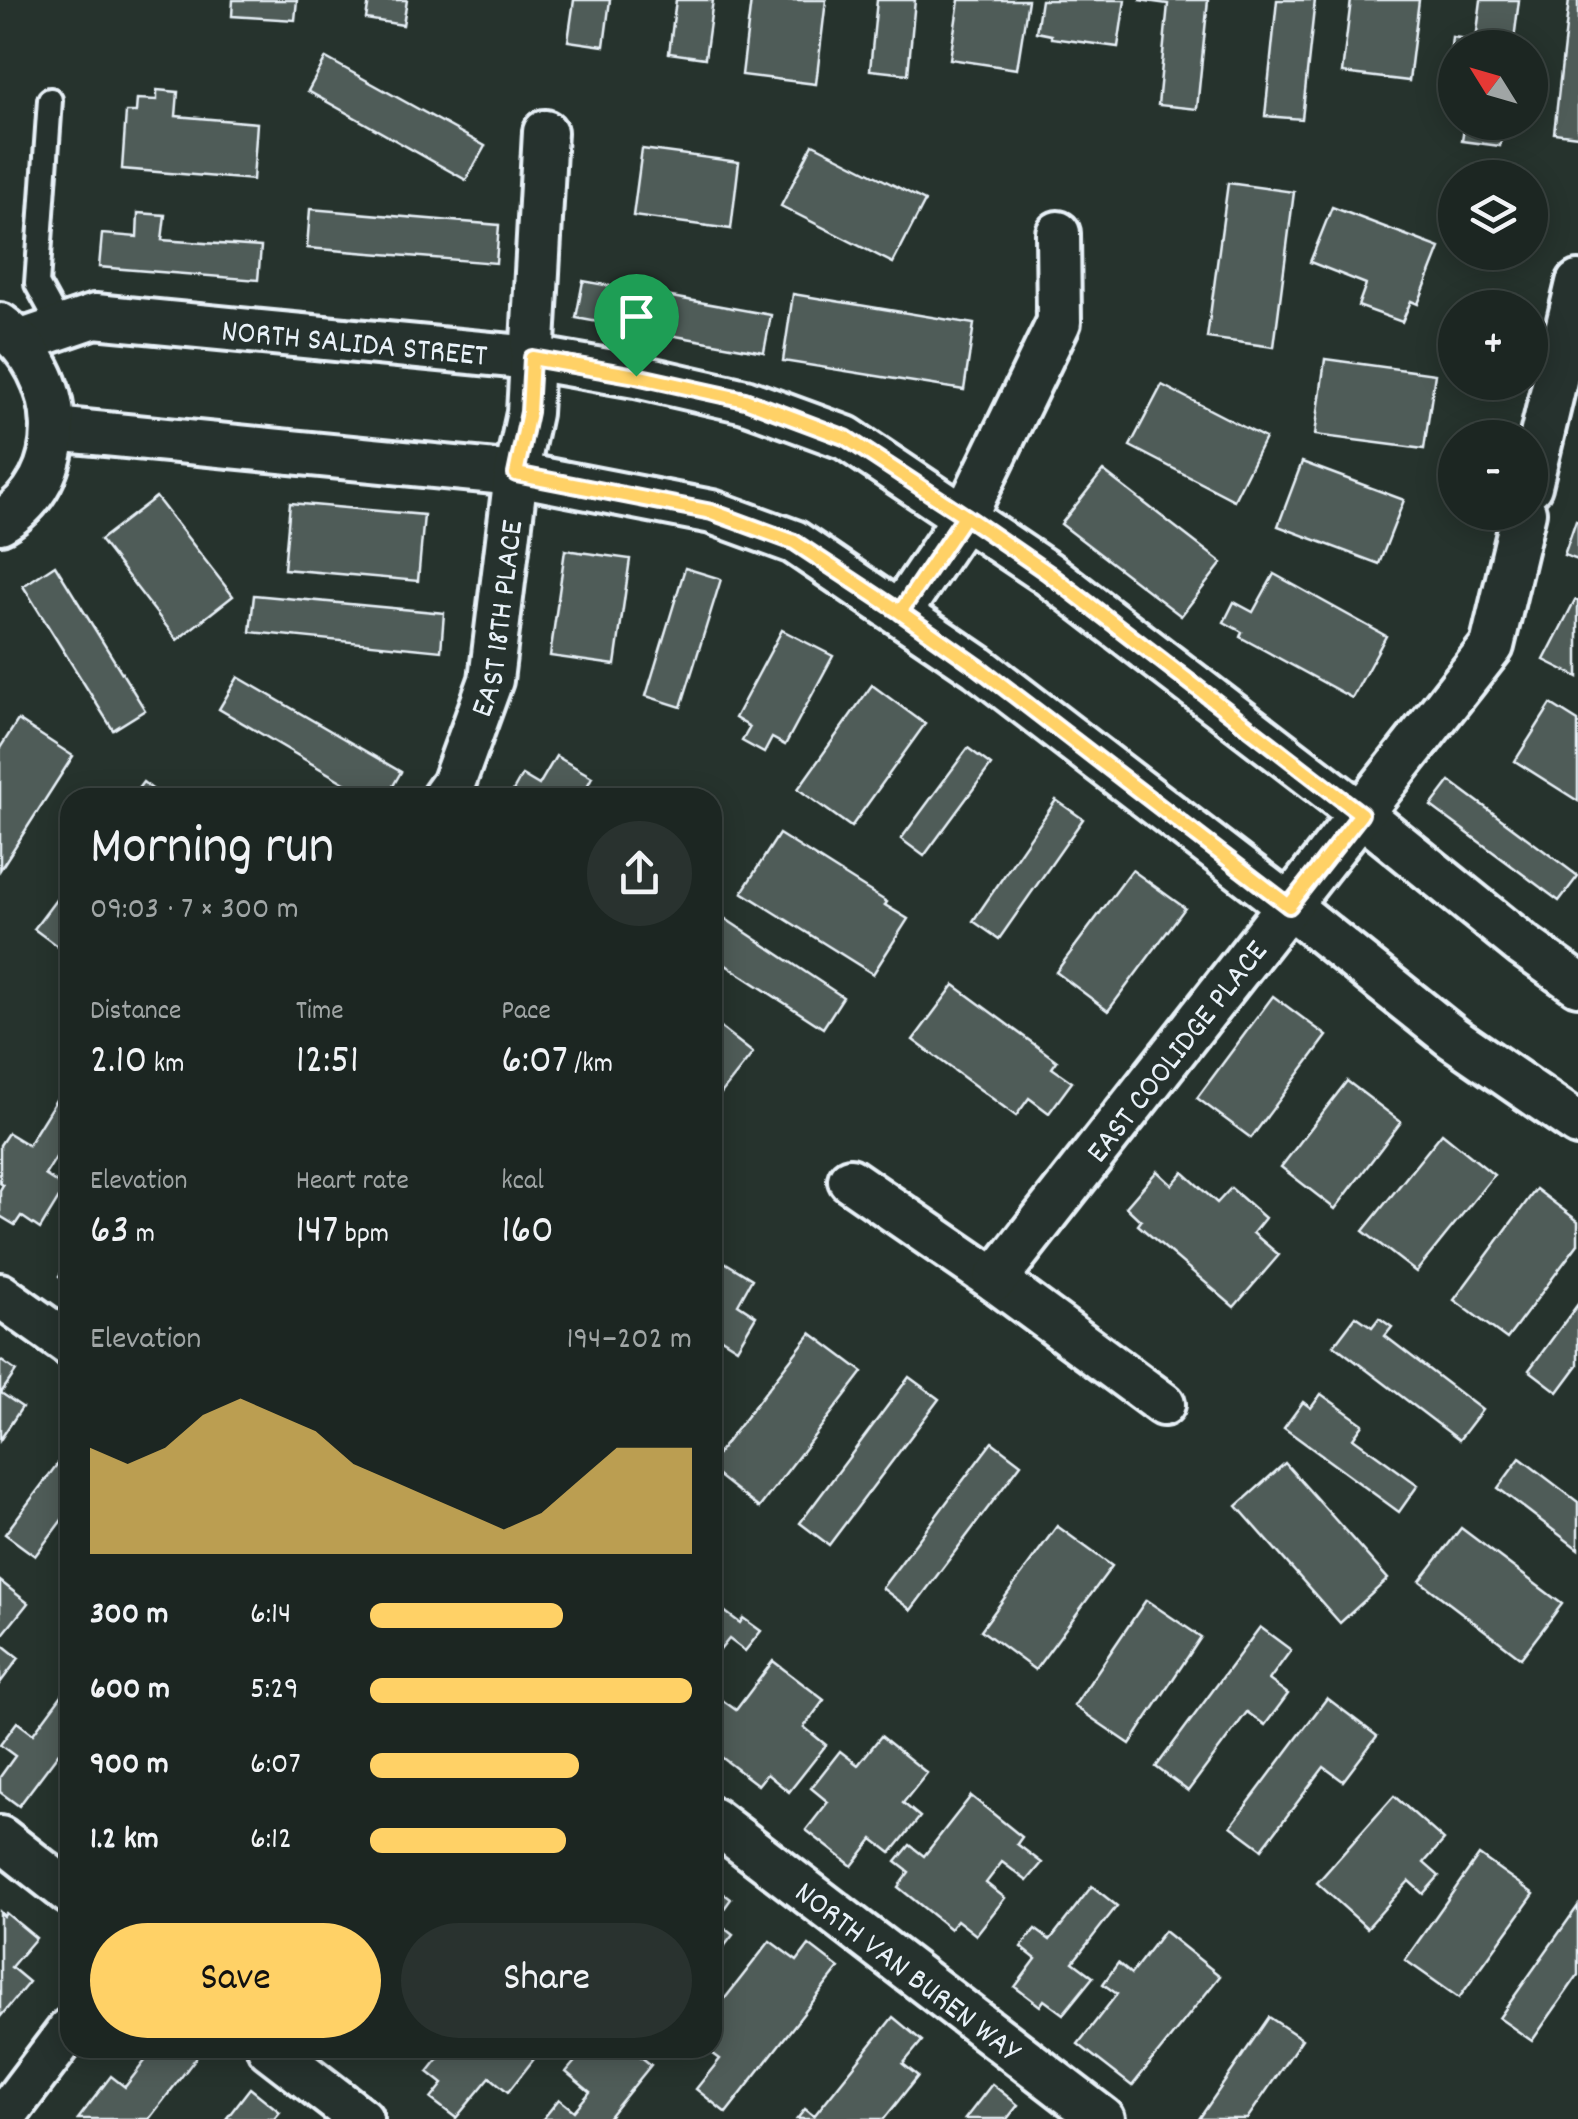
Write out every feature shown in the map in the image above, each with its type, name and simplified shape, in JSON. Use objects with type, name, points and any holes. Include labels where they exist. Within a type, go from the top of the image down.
[{"type":"street","name":"EAST 18TH PLACE","points":[[449,788],[492,680],[516,474],[529,412],[545,132]]},
{"type":"street","points":[[900,612],[965,516],[1060,322],[1058,233]]},
{"type":"street","points":[[1546,420],[1578,282]]},
{"type":"street","name":"NORTH SALIDA STREET","points":[[28,331],[95,316],[532,358],[745,400],[846,438],[1048,573],[1361,814],[1522,945],[1578,984]]},
{"type":"street","points":[[0,522],[16,513],[44,474],[54,428],[47,381],[28,331]]},
{"type":"street","points":[[54,428],[516,474],[712,512],[794,542],[978,667],[1289,906],[1452,1038],[1578,1124]]},
{"type":"street","name":"EAST COOLIDGE PLACE","points":[[995,1280],[1492,646],[1520,530]]},
{"type":"street","points":[[850,1180],[995,1280],[1162,1404]]},
{"type":"street","points":[[0,1295],[60,1338]]},
{"type":"street","name":"NORTH VAN BUREN WAY","points":[[722,1827],[1104,2119]]},
{"type":"street","points":[[0,1838],[60,1885]]},
{"type":"street","points":[[2,2119],[60,2042]]},
{"type":"street","points":[[281,2058],[362,2119]]},
{"type":"lane","points":[[28,331],[36,284],[50,100]]},
{"type":"building","points":[[233,0],[297,0],[295,20],[232,16]]},
{"type":"building","points":[[369,0],[407,0],[403,25],[366,19]]},
{"type":"building","points":[[574,0],[610,0],[604,46],[568,41]]},
{"type":"building","points":[[676,0],[713,0],[705,58],[669,53]]},
{"type":"building","points":[[751,0],[826,0],[816,84],[742,75]]},
{"type":"building","points":[[877,0],[915,0],[908,74],[870,70]]},
{"type":"building","points":[[959,0],[1028,0],[1017,69],[950,59]]},
{"type":"building","points":[[1041,0],[1125,0],[1118,47],[1051,38],[1036,32]]},
{"type":"building","points":[[1139,0],[1208,0],[1197,109],[1158,105],[1168,4]]},
{"type":"building","points":[[1277,0],[1315,0],[1302,119],[1265,116]]},
{"type":"building","points":[[1351,0],[1419,0],[1409,81],[1342,73]]},
{"type":"building","points":[[1481,0],[1519,0],[1515,30],[1477,30]]},
{"type":"building","points":[[1569,0],[1578,0],[1578,136],[1554,133]]},
{"type":"building","points":[[326,58],[485,146],[466,180],[308,91]]},
{"type":"building","points":[[157,90],[178,92],[176,116],[257,123],[253,180],[122,169],[126,112],[136,112],[137,99],[157,100]]},
{"type":"building","points":[[1462,140],[1501,140],[1500,146]]},
{"type":"building","points":[[813,144],[925,201],[893,263],[781,206]]},
{"type":"building","points":[[642,149],[739,162],[731,229],[633,216]]},
{"type":"building","points":[[1228,183],[1294,192],[1274,347],[1207,338]]},
{"type":"building","points":[[1332,207],[1438,247],[1418,304],[1411,301],[1402,322],[1358,306],[1366,284],[1310,262]]},
{"type":"building","points":[[310,209],[499,225],[496,263],[307,248]]},
{"type":"building","points":[[138,213],[165,215],[162,240],[261,247],[258,280],[99,267],[102,234],[137,237]]},
{"type":"building","points":[[583,281],[771,315],[764,352],[576,318]]},
{"type":"building","points":[[793,294],[974,324],[964,390],[783,361]]},
{"type":"building","points":[[1325,359],[1435,374],[1424,449],[1315,435]]},
{"type":"building","points":[[1162,385],[1265,438],[1234,500],[1130,446]]},
{"type":"building","points":[[1302,462],[1404,500],[1379,564],[1278,526]]},
{"type":"building","points":[[1103,471],[1222,563],[1181,616],[1061,524]]},
{"type":"building","points":[[156,497],[233,596],[177,640],[100,540]]},
{"type":"building","points":[[290,503],[424,515],[418,581],[284,569]]},
{"type":"building","points":[[1578,521],[1578,560],[1564,555]]},
{"type":"building","points":[[565,550],[630,559],[615,665],[550,656]]},
{"type":"building","points":[[55,565],[145,710],[113,730],[23,586]]},
{"type":"building","points":[[685,568],[721,579],[681,707],[646,696]]},
{"type":"building","points":[[1274,574],[1386,636],[1352,698],[1240,637],[1242,632],[1224,622],[1234,602],[1253,612]]},
{"type":"building","points":[[254,595],[444,613],[441,651],[250,632]]},
{"type":"building","points":[[1575,600],[1578,601],[1578,677],[1544,660]]},
{"type":"building","points":[[782,630],[833,656],[785,745],[772,738],[764,753],[742,741],[750,727],[735,718]]},
{"type":"building","points":[[238,677],[401,772],[392,788],[353,788],[219,709]]},
{"type":"building","points":[[872,685],[925,724],[851,827],[798,789]]},
{"type":"building","points":[[1551,704],[1578,721],[1578,801],[1515,761]]},
{"type":"building","points":[[18,720],[73,756],[0,870],[0,748]]},
{"type":"building","points":[[968,748],[991,765],[924,856],[901,839]]},
{"type":"building","points":[[556,756],[592,777],[586,788],[515,788],[522,775],[539,785]]},
{"type":"building","points":[[1450,781],[1578,876],[1559,901],[1431,806]]},
{"type":"building","points":[[1056,800],[1083,819],[999,939],[973,921]]},
{"type":"building","points":[[779,834],[908,919],[873,974],[742,892]]},
{"type":"building","points":[[1132,870],[1185,908],[1108,1011],[1056,972]]},
{"type":"building","points":[[60,894],[60,948],[34,929]]},
{"type":"building","points":[[722,917],[843,997],[823,1028],[722,962]]},
{"type":"building","points":[[954,985],[1057,1061],[1052,1068],[1072,1082],[1049,1113],[1029,1098],[1016,1116],[913,1040]]},
{"type":"building","points":[[1273,996],[1327,1036],[1251,1138],[1197,1098]]},
{"type":"building","points":[[722,1029],[753,1053],[722,1092]]},
{"type":"building","points":[[1347,1081],[1401,1122],[1335,1209],[1281,1167]]},
{"type":"building","points":[[59,1095],[60,1151],[45,1175],[60,1185],[60,1196],[40,1229],[21,1216],[15,1225],[0,1216],[0,1145],[8,1133],[28,1145]]},
{"type":"building","points":[[1442,1133],[1494,1175],[1416,1272],[1363,1231]]},
{"type":"building","points":[[1157,1171],[1172,1185],[1183,1172],[1217,1203],[1231,1188],[1265,1218],[1253,1233],[1279,1255],[1234,1307],[1138,1225],[1141,1221],[1126,1207]]},
{"type":"building","points":[[1536,1189],[1578,1221],[1578,1244],[1507,1339],[1454,1300]]},
{"type":"building","points":[[722,1260],[752,1279],[738,1304],[756,1316],[737,1348],[722,1339]]},
{"type":"building","points":[[1578,1304],[1578,1365],[1558,1392],[1529,1370]]},
{"type":"building","points":[[1356,1316],[1372,1327],[1379,1318],[1392,1327],[1385,1336],[1482,1410],[1459,1440],[1334,1345]]},
{"type":"building","points":[[811,1333],[863,1372],[759,1508],[722,1479],[722,1448]]},
{"type":"building","points":[[0,1360],[16,1371],[1,1393],[22,1407],[0,1440]]},
{"type":"building","points":[[909,1377],[939,1399],[829,1545],[800,1523]]},
{"type":"building","points":[[1321,1394],[1363,1424],[1353,1438],[1418,1485],[1399,1512],[1284,1428],[1303,1402],[1311,1408]]},
{"type":"building","points":[[992,1442],[1021,1464],[911,1610],[882,1588]]},
{"type":"building","points":[[1520,1458],[1578,1502],[1578,1549],[1498,1488]]},
{"type":"building","points":[[60,1460],[60,1522],[35,1556],[5,1534]]},
{"type":"building","points":[[1285,1463],[1388,1579],[1340,1623],[1237,1506]]},
{"type":"building","points":[[1057,1526],[1112,1566],[1035,1670],[981,1630]]},
{"type":"building","points":[[1461,1528],[1562,1604],[1521,1658],[1420,1581]]},
{"type":"building","points":[[0,1581],[28,1603],[0,1638]]},
{"type":"building","points":[[1146,1600],[1201,1637],[1130,1744],[1074,1706]]},
{"type":"building","points":[[722,1610],[740,1623],[743,1618],[761,1631],[745,1651],[729,1639],[722,1648]]},
{"type":"building","points":[[1260,1627],[1291,1650],[1269,1680],[1288,1694],[1265,1725],[1247,1712],[1188,1791],[1156,1767]]},
{"type":"building","points":[[0,1643],[19,1658],[0,1683]]},
{"type":"building","points":[[773,1661],[824,1700],[804,1727],[826,1745],[789,1792],[767,1774],[758,1785],[722,1758],[722,1700],[736,1710]]},
{"type":"building","points":[[60,1698],[60,1751],[19,1806],[0,1792],[0,1777],[15,1756],[0,1745],[17,1722],[33,1734]]},
{"type":"building","points":[[1327,1698],[1377,1736],[1343,1781],[1324,1767],[1262,1849],[1231,1826]]},
{"type":"building","points":[[881,1736],[927,1773],[903,1803],[920,1817],[891,1853],[873,1839],[852,1866],[806,1830],[828,1802],[811,1788],[840,1751],[858,1765]]},
{"type":"building","points":[[971,1796],[1022,1837],[1017,1844],[1042,1863],[1027,1881],[1002,1862],[986,1883],[1005,1898],[976,1935],[957,1920],[950,1929],[898,1887],[909,1872],[896,1862],[910,1845],[924,1856]]},
{"type":"building","points":[[1394,1796],[1444,1840],[1424,1863],[1439,1876],[1423,1894],[1409,1881],[1367,1928],[1317,1883]]},
{"type":"building","points":[[1479,1855],[1534,1894],[1459,1998],[1405,1960]]},
{"type":"building","points":[[1092,1886],[1117,1906],[1073,1962],[1093,1977],[1063,2014],[1044,2000],[1040,2006],[1015,1987],[1036,1959],[1021,1947],[1035,1929],[1050,1940]]},
{"type":"building","points":[[722,1892],[731,1899],[722,1911]]},
{"type":"building","points":[[1578,1906],[1578,1975],[1532,2041],[1499,2018]]},
{"type":"building","points":[[0,1912],[36,1938],[11,1967],[29,1982],[0,2017]]},
{"type":"building","points":[[722,1926],[733,1935],[722,1949]]},
{"type":"building","points":[[1164,1931],[1220,1976],[1132,2086],[1078,2044],[1117,1994],[1103,1984],[1118,1963],[1131,1974]]},
{"type":"building","points":[[770,1941],[797,1961],[809,1945],[839,1968],[726,2113],[696,2089],[722,2058],[722,2002]]},
{"type":"building","points":[[893,2017],[922,2041],[903,2064],[918,2076],[884,2119],[797,2119],[805,2109],[814,2116]]},
{"type":"building","points":[[1269,2017],[1302,2039],[1247,2119],[1199,2119]]},
{"type":"building","points":[[147,2058],[196,2058],[149,2119],[78,2119],[111,2076],[125,2087]]},
{"type":"building","points":[[439,2058],[535,2058],[508,2092],[490,2077],[456,2118],[431,2099],[443,2084],[428,2072]]},
{"type":"building","points":[[578,2058],[642,2058],[651,2065],[607,2119],[543,2119],[559,2099],[574,2111],[590,2092],[566,2072]]},
{"type":"building","points":[[992,2084],[1018,2105],[1007,2119],[965,2119]]},
{"type":"building","points":[[250,2088],[280,2112],[274,2119],[226,2119]]},
{"type":"route","points":[[636,376],[532,358],[529,412],[516,474],[712,512],[794,542],[900,612],[965,516],[1048,573],[1361,814],[1289,906],[978,667],[900,612],[965,516],[846,438],[745,400],[636,376]]}]
